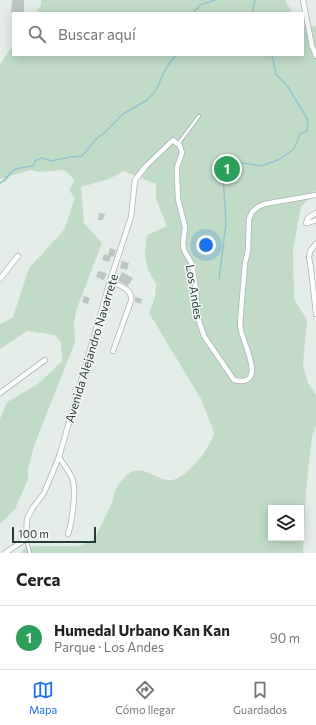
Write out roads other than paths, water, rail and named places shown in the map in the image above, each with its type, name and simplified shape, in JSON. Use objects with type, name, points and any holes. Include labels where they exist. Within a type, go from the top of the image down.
[{"type":"street","points":[[303,0],[312,46],[316,56]]},
{"type":"street","name":"Avenida Alejandro Navarrete","points":[[26,539],[28,518],[32,509],[44,493],[58,457],[110,281],[131,217],[135,180],[146,166],[173,140],[178,144]]},
{"type":"street","name":"Los Andes","points":[[178,144],[182,153],[177,167],[177,177],[178,199],[185,227],[183,243],[184,250],[192,264],[198,318],[204,336],[234,380],[241,382],[247,380],[250,377],[252,369],[252,362],[240,324],[248,251],[249,219],[252,212],[264,204],[316,195]]},
{"type":"street","points":[[316,213],[308,218],[306,223],[316,220]]},
{"type":"street","points":[[316,244],[310,252],[309,258],[314,268],[316,314]]},
{"type":"street","points":[[0,279],[18,256]]},
{"type":"street","points":[[110,281],[128,290],[132,296],[113,350]]},
{"type":"street","points":[[0,393],[45,360]]},
{"type":"street","points":[[58,457],[73,480],[74,493],[71,526],[68,534]]},
{"type":"street","points":[[4,553],[26,539]]},
{"type":"lane","points":[[178,144],[199,116]]},
{"type":"lane","points":[[26,539],[30,553]]},
{"type":"waterway","points":[[194,12],[200,5],[215,0]]},
{"type":"waterway","points":[[252,12],[255,0]]},
{"type":"waterway","points":[[0,183],[14,170],[33,166],[35,161],[42,158],[51,161],[82,156],[97,138],[123,114],[147,100],[155,92],[166,68],[175,56]]},
{"type":"waterway","points":[[219,279],[226,223],[223,176],[225,170],[235,162],[262,166],[280,159],[294,149],[300,134],[307,131],[308,120],[288,87],[276,74],[272,56]]},
{"type":"place","name":"Humedal Urbano Kan Kan","points":[[227,169]]}]
